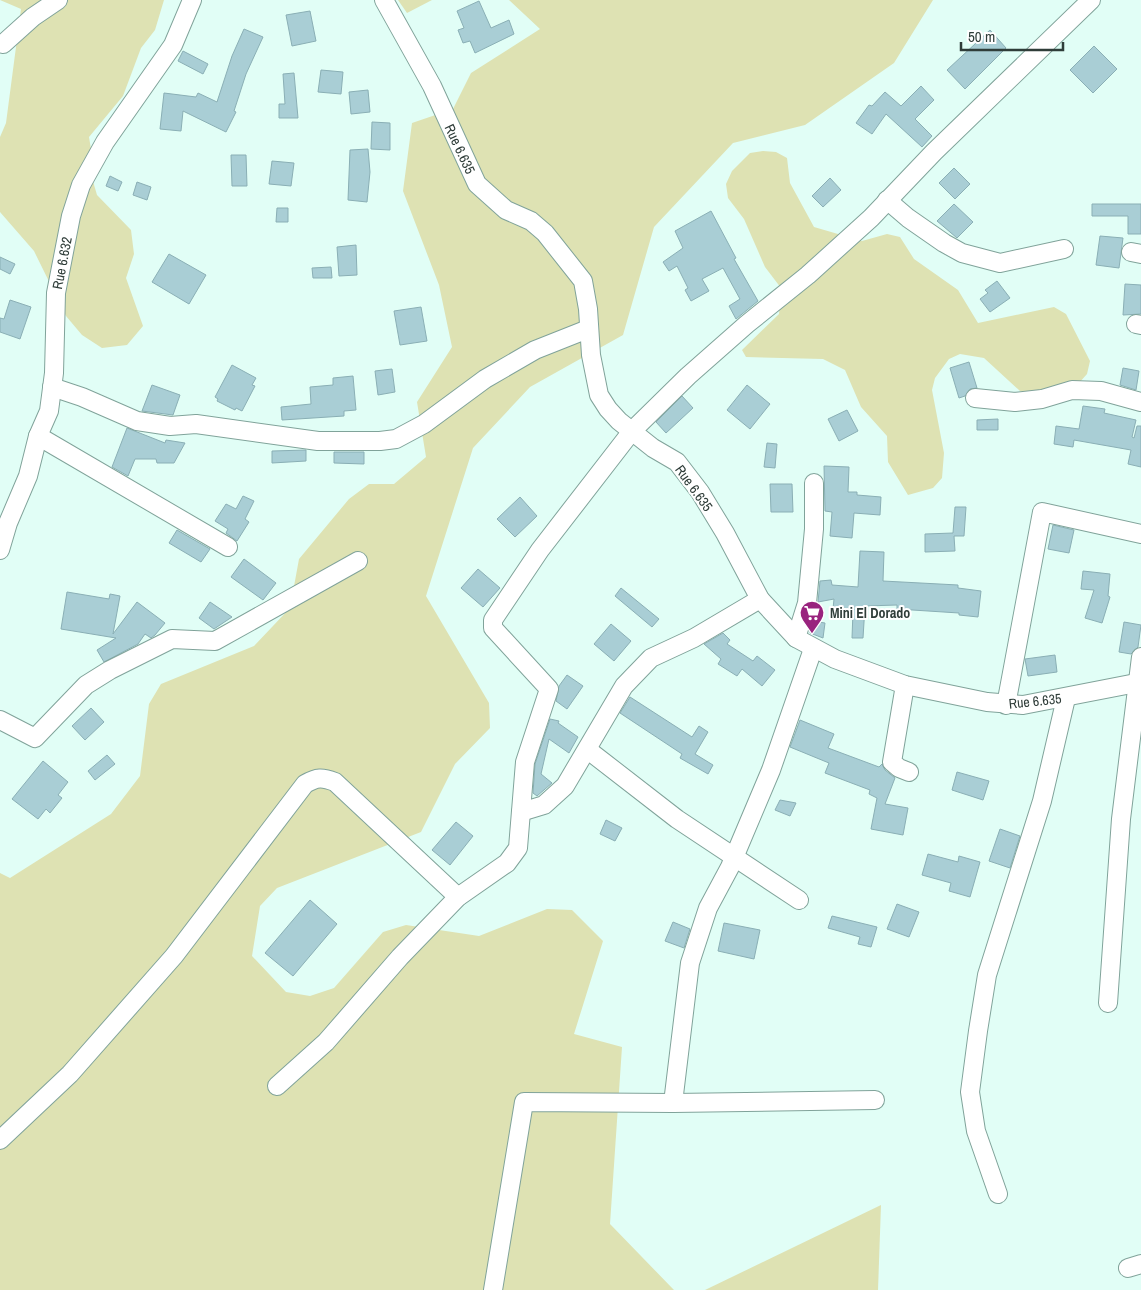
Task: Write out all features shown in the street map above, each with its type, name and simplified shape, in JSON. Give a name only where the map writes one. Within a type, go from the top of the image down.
[{"type":"street","points":[[3,44],[33,17],[58,0]]},
{"type":"street","name":"Rue 6.632","points":[[0,550],[8,523],[28,476],[38,436],[49,411],[52,387],[56,293],[67,233],[81,185],[105,142],[173,45],[192,0]]},
{"type":"street","name":"Rue 6.635","points":[[384,0],[432,86],[477,184],[506,210],[530,221],[546,232],[577,272],[585,288],[590,355],[599,395],[613,415],[653,448],[677,462],[688,475],[725,533],[760,599],[796,638],[813,649],[835,659],[905,685],[1006,705],[1023,705],[1066,698],[1139,683]]},
{"type":"street","points":[[277,1086],[326,1042],[400,957],[458,897],[507,863],[518,848],[525,762],[549,689],[493,628],[493,620],[540,550],[632,431],[696,370],[857,230],[1090,0]]},
{"type":"street","points":[[887,200],[916,223],[962,253],[1000,263],[1064,249]]},
{"type":"street","points":[[52,387],[82,397],[137,421],[170,426],[196,424],[318,441],[380,442],[396,439],[424,424],[485,379],[535,350],[588,329]]},
{"type":"street","points":[[975,398],[1015,402],[1042,399],[1072,390],[1101,391],[1141,402]]},
{"type":"street","points":[[38,436],[228,547]]},
{"type":"street","points":[[796,638],[807,603],[814,529],[814,483]]},
{"type":"street","points":[[1006,705],[1042,512],[1141,534]]},
{"type":"street","points":[[0,720],[35,738],[86,685],[110,670],[172,638],[215,641],[358,561]]},
{"type":"street","points":[[521,812],[544,806],[565,786],[588,750],[624,686],[650,658],[694,638],[760,599]]},
{"type":"street","points":[[673,1103],[690,963],[708,908],[734,856],[771,770],[813,649]]},
{"type":"street","points":[[1108,1004],[1121,819],[1141,657]]},
{"type":"street","points":[[905,685],[892,762],[899,768],[909,772]]},
{"type":"street","points":[[998,1194],[976,1131],[970,1092],[978,1031],[987,975],[1042,802],[1066,698]]},
{"type":"street","points":[[588,750],[677,819],[799,900]]},
{"type":"street","points":[[0,1140],[70,1074],[174,956],[305,784],[314,778],[322,777],[335,782],[458,897]]},
{"type":"street","points":[[493,1290],[524,1102],[673,1103],[875,1100]]},
{"type":"green space","points":[[0,0],[164,0],[155,30],[141,48],[123,96],[89,137],[93,161],[90,171],[97,195],[131,230],[134,254],[126,278],[143,326],[127,345],[102,348],[82,335],[66,316],[34,251],[0,212],[0,137],[6,123],[21,9]]},
{"type":"green space","points":[[398,0],[432,0],[407,13]]},
{"type":"green space","points":[[509,0],[933,0],[894,63],[805,125],[733,143],[654,227],[623,335],[530,387],[473,448],[426,596],[489,703],[490,728],[455,764],[421,832],[277,888],[260,906],[252,956],[286,992],[310,996],[334,988],[383,932],[406,925],[479,936],[547,909],[572,910],[603,941],[574,1034],[622,1047],[610,1224],[674,1290],[0,1290],[0,873],[10,878],[111,814],[140,776],[149,704],[161,684],[254,646],[290,608],[299,559],[349,499],[369,484],[394,484],[426,457],[417,402],[452,347],[439,285],[403,191],[412,123],[453,109],[471,73],[540,29]]},
{"type":"green space","points":[[776,152],[787,158],[790,183],[814,227],[862,241],[887,234],[900,237],[914,259],[958,290],[978,323],[1054,307],[1066,314],[1090,361],[1087,374],[1079,383],[1033,396],[1020,391],[984,358],[960,354],[949,359],[935,378],[932,390],[944,453],[942,478],[933,488],[908,495],[888,462],[887,436],[861,407],[845,370],[823,359],[746,357],[742,350],[779,314],[781,288],[765,267],[744,219],[728,198],[726,184],[732,171],[750,153]]},
{"type":"green space","points":[[881,1205],[878,1290],[705,1290]]},
{"type":"building","points":[[479,1],[491,28],[509,20],[514,34],[475,53],[470,41],[463,43],[458,30],[464,28],[457,11]]},
{"type":"building","points":[[310,11],[316,41],[292,46],[286,15]]},
{"type":"building","points":[[244,29],[263,37],[246,74],[234,111],[236,112],[226,132],[183,111],[181,131],[160,129],[164,93],[196,97],[198,93],[217,102],[232,56]]},
{"type":"building","points":[[990,30],[1006,48],[965,89],[947,70]]},
{"type":"building","points":[[1094,46],[1117,69],[1093,93],[1070,70]]},
{"type":"building","points":[[183,51],[208,64],[203,74],[178,61]]},
{"type":"building","points":[[321,70],[343,72],[341,94],[318,92]]},
{"type":"building","points":[[294,73],[298,118],[279,118],[279,104],[285,104],[283,74]]},
{"type":"building","points":[[921,86],[934,100],[915,119],[932,136],[922,147],[886,114],[872,134],[856,123],[869,105],[872,106],[885,92],[901,106]]},
{"type":"building","points":[[368,90],[370,112],[351,114],[349,92]]},
{"type":"building","points":[[372,122],[390,123],[390,150],[371,149]]},
{"type":"building","points":[[368,149],[370,172],[367,202],[348,200],[350,150]]},
{"type":"building","points":[[231,155],[246,155],[247,186],[232,186]]},
{"type":"building","points":[[272,161],[294,163],[291,186],[269,184]]},
{"type":"building","points":[[954,168],[970,184],[955,199],[939,183]]},
{"type":"building","points":[[110,176],[122,182],[118,191],[106,186]]},
{"type":"building","points":[[830,178],[841,190],[823,207],[812,196]]},
{"type":"building","points":[[137,182],[151,187],[147,200],[133,195]]},
{"type":"building","points":[[954,204],[973,222],[957,238],[937,221]]},
{"type":"building","points":[[1092,204],[1141,204],[1141,234],[1128,234],[1128,216],[1092,216]]},
{"type":"building","points":[[277,208],[288,208],[288,222],[276,222]]},
{"type":"building","points":[[711,211],[736,258],[734,259],[758,301],[736,319],[729,306],[740,299],[723,268],[702,279],[709,291],[691,301],[685,290],[688,288],[677,266],[669,271],[663,262],[683,248],[675,231]]},
{"type":"building","points":[[1100,236],[1123,238],[1119,268],[1096,265]]},
{"type":"building","points":[[356,245],[357,275],[339,276],[337,247]]},
{"type":"building","points":[[169,254],[206,275],[189,304],[152,282]]},
{"type":"building","points":[[0,257],[15,264],[10,274],[0,269]]},
{"type":"building","points":[[331,267],[332,278],[313,278],[312,268]]},
{"type":"building","points":[[997,281],[1010,298],[990,312],[980,299],[988,293],[985,290]]},
{"type":"building","points":[[1125,284],[1141,285],[1141,314],[1123,315]]},
{"type":"building","points":[[10,300],[31,307],[20,339],[0,332],[0,318],[4,319]]},
{"type":"building","points":[[421,307],[427,341],[400,345],[394,311]]},
{"type":"building","points":[[969,362],[977,388],[970,389],[965,396],[959,398],[950,368]]},
{"type":"building","points":[[232,365],[256,378],[252,385],[255,386],[242,411],[236,408],[235,410],[217,401],[218,399],[215,397]]},
{"type":"building","points":[[1123,368],[1139,371],[1136,390],[1120,385]]},
{"type":"building","points":[[392,369],[395,392],[378,395],[375,371]]},
{"type":"building","points":[[353,376],[356,410],[344,411],[344,416],[282,420],[281,407],[311,404],[310,387],[333,385],[333,378]]},
{"type":"building","points":[[152,385],[180,395],[173,415],[142,411]]},
{"type":"building","points":[[747,385],[770,404],[750,429],[727,410]]},
{"type":"building","points":[[682,396],[693,408],[666,433],[656,422]]},
{"type":"building","points":[[1083,406],[1105,409],[1104,413],[1136,420],[1132,437],[1134,438],[1137,426],[1141,426],[1141,467],[1128,464],[1131,450],[1074,440],[1073,447],[1054,444],[1056,426],[1079,429]]},
{"type":"building","points":[[847,410],[858,431],[839,441],[828,419]]},
{"type":"building","points":[[998,419],[998,430],[977,430],[977,420]]},
{"type":"building","points":[[127,428],[165,443],[166,440],[185,443],[174,463],[157,463],[156,459],[135,459],[128,476],[112,467]]},
{"type":"building","points":[[767,443],[777,444],[775,468],[764,467]]},
{"type":"building","points":[[306,450],[306,461],[272,463],[272,451]]},
{"type":"building","points":[[334,452],[364,452],[364,464],[334,463]]},
{"type":"building","points":[[824,466],[849,467],[848,492],[857,492],[857,495],[881,497],[880,515],[854,513],[852,538],[830,536],[832,512],[825,511]]},
{"type":"building","points":[[770,484],[792,484],[793,512],[771,512]]},
{"type":"building","points":[[243,496],[254,501],[245,519],[249,522],[237,541],[226,533],[228,529],[215,521],[226,504],[236,509]]},
{"type":"building","points":[[520,497],[537,516],[515,537],[497,519]]},
{"type":"building","points":[[955,507],[966,507],[964,536],[954,536],[955,551],[925,552],[925,534],[953,533]]},
{"type":"building","points":[[1053,525],[1074,530],[1069,553],[1048,549]]},
{"type":"building","points":[[177,530],[210,549],[201,562],[169,543]]},
{"type":"building","points":[[860,551],[884,552],[883,581],[958,585],[958,588],[981,591],[978,617],[959,615],[959,613],[897,609],[897,605],[865,606],[863,638],[852,638],[853,611],[833,609],[834,599],[818,602],[820,581],[831,580],[832,585],[858,587]]},
{"type":"building","points":[[244,559],[276,583],[263,600],[231,577]]},
{"type":"building","points":[[478,569],[500,588],[483,607],[461,588]]},
{"type":"building","points":[[1083,571],[1110,574],[1108,596],[1110,597],[1102,623],[1085,618],[1094,590],[1081,589]]},
{"type":"building","points":[[621,588],[659,619],[652,627],[615,596]]},
{"type":"building","points":[[67,592],[109,599],[110,594],[120,596],[113,634],[137,602],[165,623],[151,638],[145,634],[138,644],[104,662],[97,650],[116,638],[61,629]]},
{"type":"building","points":[[210,602],[232,617],[214,629],[199,618]]},
{"type":"building","points":[[812,621],[825,623],[823,638],[810,633]]},
{"type":"building","points":[[1124,622],[1141,625],[1138,647],[1131,654],[1119,652]]},
{"type":"building","points":[[611,624],[631,641],[614,661],[594,644]]},
{"type":"building","points":[[723,633],[730,640],[727,644],[753,661],[757,656],[775,670],[762,686],[742,669],[737,676],[718,664],[721,659],[704,644]]},
{"type":"building","points":[[1055,655],[1057,672],[1028,676],[1025,659]]},
{"type":"building","points":[[567,675],[583,686],[567,709],[556,701],[559,686]]},
{"type":"building","points":[[630,697],[692,737],[699,726],[708,732],[695,754],[713,765],[708,774],[680,758],[682,754],[620,713]]},
{"type":"building","points":[[91,708],[104,722],[85,740],[72,726]]},
{"type":"building","points":[[550,719],[559,721],[558,723],[578,737],[569,753],[549,739],[541,774],[552,783],[537,796],[533,793],[535,764]]},
{"type":"building","points":[[800,720],[834,734],[828,748],[879,767],[882,764],[885,770],[895,778],[885,804],[908,808],[903,835],[871,829],[877,798],[869,794],[870,790],[825,773],[829,763],[790,747]]},
{"type":"building","points":[[107,755],[115,764],[95,780],[88,771]]},
{"type":"building","points":[[43,761],[68,782],[58,795],[62,798],[50,813],[46,809],[38,819],[12,799]]},
{"type":"building","points":[[957,772],[989,781],[983,800],[952,790]]},
{"type":"building","points":[[780,800],[796,803],[790,816],[775,810]]},
{"type":"building","points":[[606,820],[622,828],[615,841],[600,834]]},
{"type":"building","points":[[456,822],[473,836],[450,865],[432,850]]},
{"type":"building","points":[[1000,829],[1020,836],[1010,868],[989,861]]},
{"type":"building","points":[[928,854],[958,862],[959,856],[980,862],[970,897],[949,891],[951,883],[922,875]]},
{"type":"building","points":[[310,900],[337,924],[293,976],[265,953]]},
{"type":"building","points":[[897,904],[919,912],[909,937],[887,929]]},
{"type":"building","points":[[832,916],[877,927],[871,947],[858,944],[860,937],[828,928]]},
{"type":"building","points":[[673,922],[690,929],[684,948],[665,941]]},
{"type":"building","points":[[724,923],[760,930],[754,959],[718,951]]},
{"type":"place","name":"Mini El Dorado","points":[[812,634]]}]
